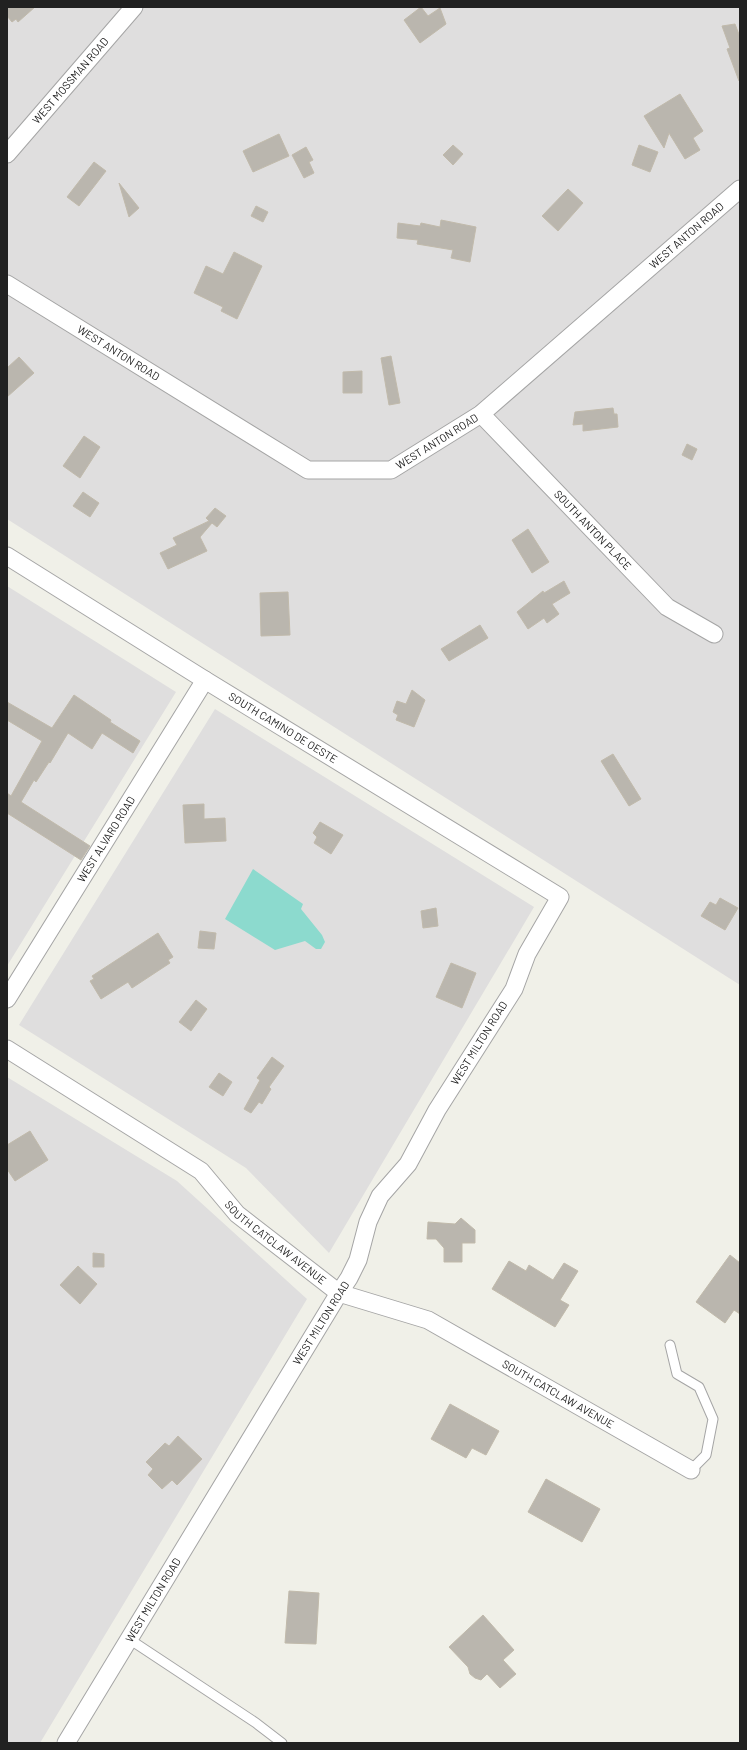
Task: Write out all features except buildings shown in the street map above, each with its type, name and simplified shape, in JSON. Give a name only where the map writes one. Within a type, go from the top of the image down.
[{"type":"street","name":"WEST MOSSMAN ROAD","points":[[7,154],[134,7]]},
{"type":"street","name":"WEST ANTON ROAD","points":[[7,284],[308,470],[391,470],[481,414],[740,189]]},
{"type":"street","name":"SOUTH ANTON PLACE","points":[[481,414],[667,607],[714,634]]},
{"type":"street","name":"SOUTH CAMINO DE OESTE","points":[[7,556],[205,680],[560,897]]},
{"type":"street","name":"WEST ALVARO ROAD","points":[[7,999],[205,680]]},
{"type":"street","name":"WEST MILTON ROAD","points":[[66,1743],[349,1278],[358,1260],[368,1222],[380,1196],[408,1164],[437,1110],[514,989],[527,954],[560,897]]},
{"type":"street","name":"SOUTH CATCLAW AVENUE","points":[[7,1049],[201,1171],[236,1214],[339,1293],[428,1320],[691,1470]]},
{"type":"lane","points":[[670,1345],[677,1374],[699,1387],[713,1419],[706,1455],[691,1470]]},
{"type":"lane","points":[[129,1639],[282,1743]]},
{"type":"shaded area","points":[[7,7],[740,7],[740,985],[7,519]]},
{"type":"shaded area","points":[[7,586],[176,692],[7,966]]},
{"type":"shaded area","points":[[215,709],[534,907],[329,1253],[246,1168],[19,1025]]},
{"type":"shaded area","points":[[253,869],[303,904],[301,909],[322,935],[325,942],[321,949],[316,949],[305,941],[275,950],[225,919]]},
{"type":"shaded area","points":[[7,1077],[177,1181],[307,1299],[40,1743],[7,1743]]}]
